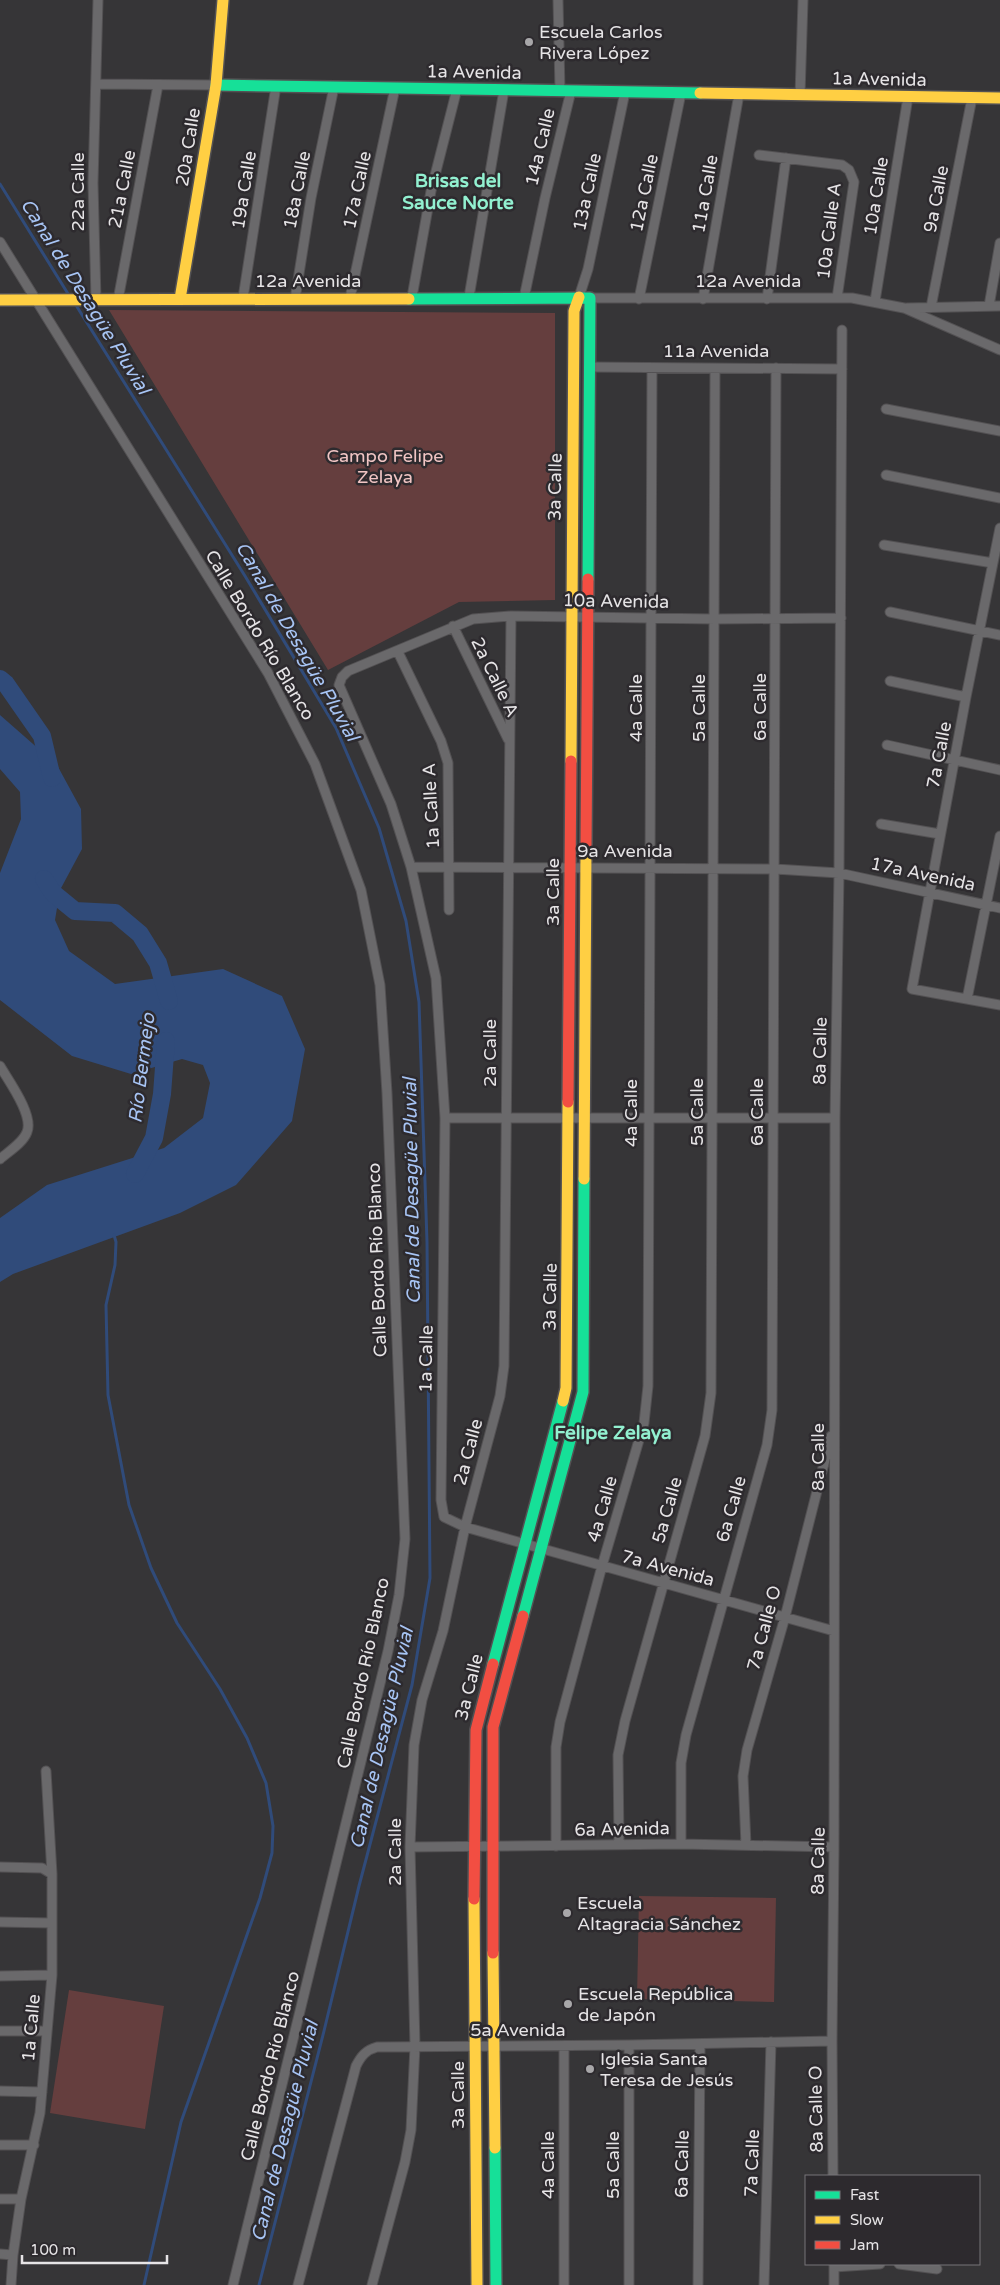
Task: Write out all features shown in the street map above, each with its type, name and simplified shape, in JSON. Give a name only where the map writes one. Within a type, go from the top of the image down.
[{"type":"street","name":"22a Calle","points":[[96,300],[93,183],[98,0]]},
{"type":"street","name":"20a Calle","points":[[180,299],[216,86],[223,0]]},
{"type":"street","name":"14a Calle","points":[[524,298],[565,91],[558,0]]},
{"type":"street","points":[[800,95],[803,0]]},
{"type":"street","name":"1a Avenida","points":[[97,84],[1000,98]]},
{"type":"street","name":"21a Calle","points":[[118,300],[158,84]]},
{"type":"street","name":"19a Calle","points":[[243,298],[276,86]]},
{"type":"street","name":"18a Calle","points":[[295,299],[311,198],[334,87]]},
{"type":"street","name":"17a Calle","points":[[350,298],[395,88]]},
{"type":"street","points":[[412,297],[431,191],[457,89]]},
{"type":"street","points":[[469,297],[504,90]]},
{"type":"street","name":"13a Calle","points":[[584,298],[588,269],[625,92]]},
{"type":"street","name":"12a Calle","points":[[639,299],[681,93]]},
{"type":"street","name":"11a Calle","points":[[703,299],[739,94]]},
{"type":"street","name":"10a Calle","points":[[875,301],[908,97]]},
{"type":"street","name":"9a Calle","points":[[931,307],[972,98]]},
{"type":"street","name":"10a Calle A","points":[[759,155],[842,165],[852,175],[854,182],[837,298]]},
{"type":"street","points":[[767,299],[786,158]]},
{"type":"street","name":"Calle Bordo Río Blanco","points":[[0,242],[268,673],[315,764],[361,890],[380,985],[387,1093],[405,1539],[401,1576],[384,1669],[233,2285]]},
{"type":"street","points":[[989,306],[1000,243]]},
{"type":"street","name":"12a Avenida","points":[[0,300],[412,297],[837,298],[875,301],[904,308]]},
{"type":"street","name":"3a Calle","points":[[496,2285],[492,1846],[493,1727],[583,1392],[588,867],[589,367],[584,298]]},
{"type":"street","name":"3a Calle","points":[[477,2285],[474,1847],[476,1730],[566,1388],[569,1119],[570,617],[574,311],[584,298]]},
{"type":"street","points":[[904,308],[1000,306]]},
{"type":"street","points":[[904,308],[1000,350]]},
{"type":"street","name":"8a Calle","points":[[832,2041],[835,1118],[839,872],[842,330]]},
{"type":"street","name":"11a Avenida","points":[[589,367],[842,369]]},
{"type":"street","name":"4a Calle","points":[[556,1846],[556,1747],[560,1722],[602,1566],[644,1423],[648,1386],[647,1118],[653,618],[652,368]]},
{"type":"street","name":"6a Calle","points":[[681,1844],[681,1763],[686,1735],[766,1445],[772,1410],[776,368]]},
{"type":"street","name":"5a Calle","points":[[619,1844],[618,1755],[625,1721],[662,1584],[705,1436],[711,1393],[715,369]]},
{"type":"street","points":[[886,409],[1000,431]]},
{"type":"street","points":[[886,475],[1000,498]]},
{"type":"street","name":"7a Calle","points":[[967,999],[912,989],[966,697],[1000,528]]},
{"type":"street","points":[[884,545],[993,563]]},
{"type":"street","points":[[890,612],[1000,635]]},
{"type":"street","name":"10a Avenida","points":[[411,867],[391,804],[339,685],[342,677],[348,671],[398,652],[406,645],[473,620],[512,616],[715,619],[841,618]]},
{"type":"street","name":"2a Calle","points":[[372,2285],[409,2145],[413,2107],[415,2046],[410,1847],[414,1745],[422,1700],[443,1631],[465,1527],[500,1396],[504,1366],[509,742],[512,616]]},
{"type":"street","name":"2a Calle A","points":[[453,626],[509,742]]},
{"type":"street","name":"1a Calle A","points":[[398,652],[441,741],[448,763],[449,910]]},
{"type":"street","points":[[890,681],[966,697]]},
{"type":"street","points":[[887,746],[1000,770]]},
{"type":"street","points":[[881,824],[940,834]]},
{"type":"street","points":[[1000,836],[967,999],[1000,1005]]},
{"type":"street","points":[[411,867],[436,978],[445,1118],[835,1118]]},
{"type":"street","name":"9a Avenida","points":[[411,867],[650,867],[839,872]]},
{"type":"street","name":"17a Avenida","points":[[839,872],[1000,908]]},
{"type":"street","points":[[0,1066],[26,1111],[28,1123],[28,1132],[22,1140],[0,1160]]},
{"type":"street","name":"1a Calle","points":[[445,1118],[440,1500],[444,1517],[465,1527]]},
{"type":"street","name":"7a Calle O","points":[[746,1844],[743,1776],[747,1750],[785,1617],[835,1421]]},
{"type":"street","name":"7a Avenida","points":[[465,1527],[834,1631]]},
{"type":"street","name":"1a Calle","points":[[11,2285],[21,2198],[34,2145],[42,2092],[52,1976],[52,1874],[46,1771]]},
{"type":"street","name":"6a Avenida","points":[[410,1847],[619,1844],[746,1844],[834,1847]]},
{"type":"street","points":[[0,1866],[42,1868],[52,1874]]},
{"type":"street","points":[[0,1922],[52,1922]]},
{"type":"street","points":[[0,1976],[52,1976]]},
{"type":"street","points":[[0,2031],[46,2031]]},
{"type":"street","name":"5a Avenida","points":[[415,2046],[564,2046],[832,2041]]},
{"type":"street","name":"8a Calle O","points":[[832,2041],[833,2175]]},
{"type":"street","name":"7a Calle","points":[[764,2285],[771,2042]]},
{"type":"street","name":"6a Calle","points":[[698,2285],[700,2044]]},
{"type":"street","name":"5a Calle","points":[[629,2045],[629,2285]]},
{"type":"street","points":[[298,2285],[356,2066],[360,2058],[370,2049],[377,2047],[415,2046]]},
{"type":"street","name":"4a Calle","points":[[564,2046],[564,2285]]},
{"type":"street","points":[[0,2090],[42,2092]]},
{"type":"street","points":[[0,2145],[34,2145]]},
{"type":"street","points":[[0,2198],[21,2198]]},
{"type":"street","points":[[0,2254],[13,2255]]},
{"type":"street","points":[[834,2265],[834,2285]]},
{"type":"street","points":[[905,2265],[937,2270]]},
{"type":"green space","name":"Campo Felipe Zelaya","points":[[109,310],[555,313],[555,600],[459,602],[328,670]]},
{"type":"green space","points":[[639,1896],[776,1898],[774,2002],[637,1999]]},
{"type":"green space","points":[[69,1990],[164,2006],[145,2129],[50,2113]]},
{"type":"water","points":[[0,715],[57,765],[81,809],[82,849],[60,890],[55,920],[69,951],[115,984],[223,969],[282,996],[305,1049],[292,1121],[236,1185],[180,1213],[13,1274],[0,1282],[0,1218],[47,1185],[164,1148],[203,1118],[210,1083],[203,1065],[182,1059],[131,1074],[72,1056],[0,1000],[0,873],[21,819],[20,792],[0,769]]},
{"type":"waterway","name":"Canal de Desagüe Pluvial","points":[[0,184],[70,297]]},
{"type":"waterway","name":"Canal de Desagüe Pluvial","points":[[74,302],[245,576],[336,728],[379,828],[406,921],[419,1002],[427,1242],[430,1578],[412,1685],[359,1886],[259,2285]]},
{"type":"waterway","name":"Río Bermejo","points":[[0,679],[6,684],[42,736],[52,778]]},
{"type":"waterway","name":"Río Bermejo","points":[[44,879],[53,893],[75,911],[115,913],[140,934],[158,963],[169,1001]]},
{"type":"waterway","name":"Río Bermejo","points":[[135,1174],[154,1138],[162,1094],[166,1041]]},
{"type":"waterway","points":[[114,1235],[116,1242],[115,1265],[106,1305],[108,1395],[129,1505],[151,1568],[177,1623],[220,1689],[247,1738],[266,1783],[273,1826],[272,1853],[260,1898],[181,2122],[144,2285]]},
{"type":"traffic: fast","points":[[216,85],[700,93]]},
{"type":"traffic: fast","points":[[409,299],[590,298],[588,579]]},
{"type":"traffic: fast","points":[[523,1616],[583,1392],[584,1179]]},
{"type":"traffic: fast","points":[[493,1664],[563,1401]]},
{"type":"traffic: fast","points":[[495,2148],[496,2285]]},
{"type":"traffic: slow","points":[[180,299],[216,85],[223,0]]},
{"type":"traffic: slow","points":[[700,93],[1000,98]]},
{"type":"traffic: slow","points":[[571,761],[574,311],[579,297]]},
{"type":"traffic: slow","points":[[0,300],[409,299]]},
{"type":"traffic: slow","points":[[584,1179],[586,849]]},
{"type":"traffic: slow","points":[[563,1401],[566,1388],[568,1102]]},
{"type":"traffic: slow","points":[[474,1899],[477,2285]]},
{"type":"traffic: slow","points":[[493,1953],[495,2148]]},
{"type":"traffic: jam","points":[[586,849],[588,579]]},
{"type":"traffic: jam","points":[[568,1102],[571,761]]},
{"type":"traffic: jam","points":[[493,1953],[493,1727],[523,1616]]},
{"type":"traffic: jam","points":[[474,1899],[476,1730],[493,1664]]},
{"type":"place","name":"Escuela Carlos Rivera López","points":[[529,42]]},
{"type":"place","name":"Escuela Altagracia Sánchez","points":[[567,1913]]},
{"type":"place","name":"Escuela República de Japón","points":[[568,2004]]},
{"type":"place","name":"Iglesia Santa Teresa de Jesús","points":[[590,2069]]},
{"type":"district","name":"Brisas del Sauce Norte","points":[[458,191]]},
{"type":"district","name":"Felipe Zelaya","points":[[613,1432]]}]
